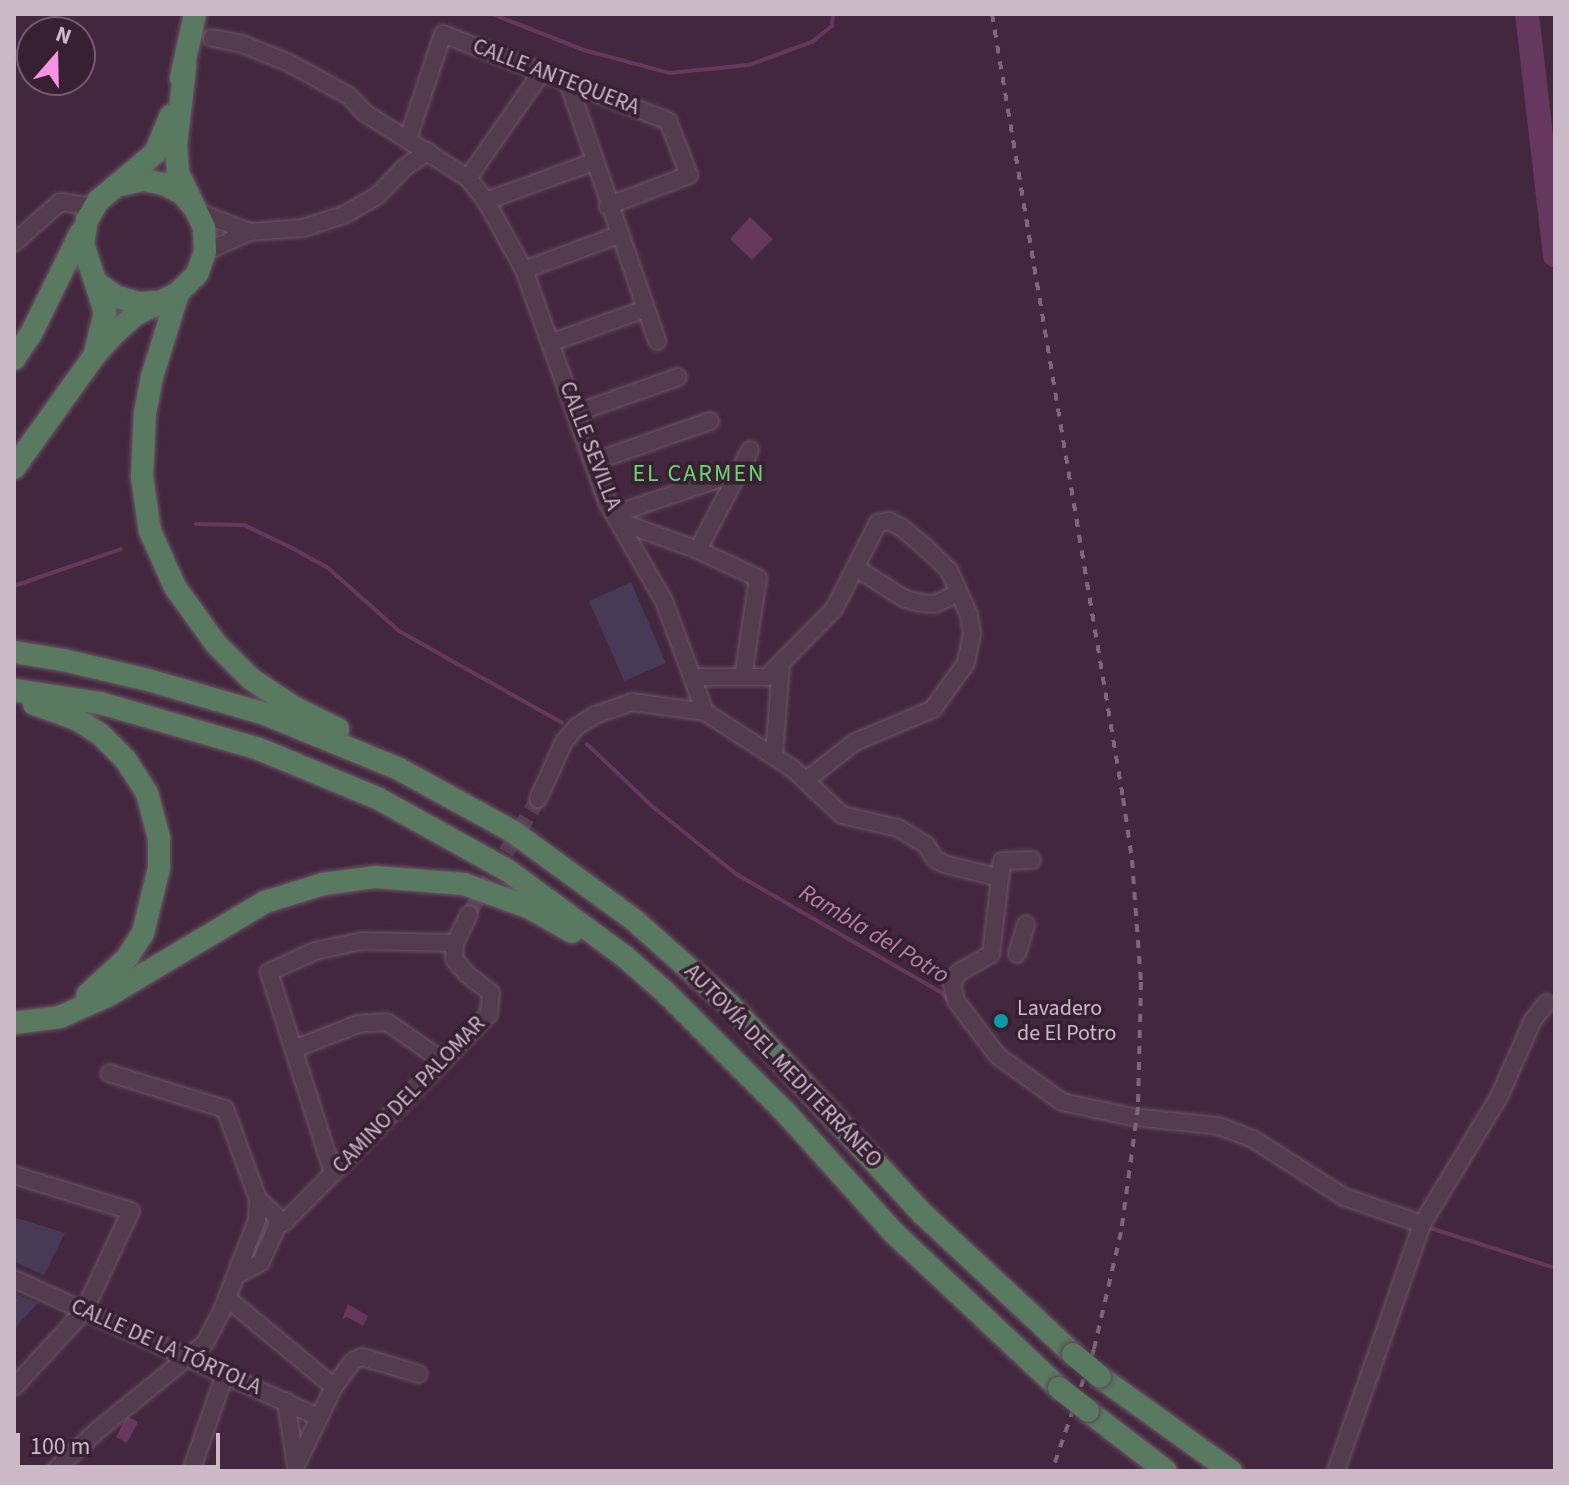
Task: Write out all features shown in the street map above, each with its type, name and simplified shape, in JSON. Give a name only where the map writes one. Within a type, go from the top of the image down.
[{"type":"highway","points":[[14,468],[95,355],[135,315],[178,293],[197,274],[205,252],[204,227],[178,173],[176,145],[195,14]]},
{"type":"highway","points":[[14,359],[32,332],[91,213],[155,153],[165,135],[185,67]]},
{"type":"highway","points":[[121,185],[143,180],[164,184],[182,193],[197,211]]},
{"type":"highway","points":[[91,213],[83,244],[105,312],[95,355]]},
{"type":"highway","points":[[97,283],[115,296],[138,303],[156,302]]},
{"type":"highway","points":[[178,293],[152,377],[142,447],[142,477],[150,531],[160,557],[194,615],[251,679],[295,708],[366,743],[399,769]]},
{"type":"highway","name":"AUTOVÍA DEL MEDITERRÁNEO","points":[[14,652],[63,660],[217,698],[399,769],[512,831],[624,912],[675,954],[766,1042],[924,1215],[1073,1354],[1100,1377],[1231,1471]]},
{"type":"highway","name":"AUTOVÍA DEL MEDITERRÁNEO","points":[[14,690],[100,703],[186,726],[320,773],[434,828],[510,872],[624,956],[714,1038],[906,1244],[1059,1388],[1166,1471]]},
{"type":"highway","points":[[14,700],[48,707],[100,734],[125,759],[147,793],[159,838],[159,868],[153,904],[143,933],[127,958],[103,983],[75,1003],[23,1022]]},
{"type":"highway","points":[[23,1022],[60,1017],[109,995],[265,902],[323,884],[375,877],[464,884],[530,908],[591,944],[624,956]]},
{"type":"street","name":"CALLE ANTEQUERA","points":[[408,139],[443,34],[668,121],[689,175],[608,206]]},
{"type":"street","name":"CALLE SEVILLA","points":[[212,38],[242,44],[314,76],[468,178],[486,201],[524,270],[593,462],[618,518],[664,601],[705,712]]},
{"type":"street","points":[[468,178],[542,72]]},
{"type":"street","points":[[568,82],[608,206],[657,341]]},
{"type":"street","points":[[205,252],[249,232],[303,228],[344,215],[368,202],[404,168],[428,151]]},
{"type":"street","points":[[486,201],[593,162]]},
{"type":"street","points":[[14,243],[60,202],[91,213]]},
{"type":"street","points":[[197,211],[249,232]]},
{"type":"street","points":[[524,270],[618,235]]},
{"type":"street","points":[[550,343],[645,309]]},
{"type":"street","points":[[576,413],[678,377]]},
{"type":"street","points":[[593,462],[710,421]]},
{"type":"street","points":[[698,550],[750,450]]},
{"type":"street","points":[[618,518],[739,472]]},
{"type":"street","points":[[618,518],[758,578],[743,677]]},
{"type":"street","points":[[693,677],[767,677],[823,624],[878,523],[889,521],[901,527],[949,570],[969,615],[971,648],[966,663],[933,709],[855,742],[805,781]]},
{"type":"street","points":[[856,568],[913,601],[935,604],[959,593]]},
{"type":"street","points":[[774,756],[781,664]]},
{"type":"street","points":[[538,799],[564,742],[576,727],[595,715],[632,702],[705,712],[774,756],[842,815],[898,828],[926,845],[944,864],[1000,878]]},
{"type":"street","points":[[1032,860],[1002,861],[991,954],[958,973],[952,984],[956,1001],[998,1056],[1062,1102],[1137,1117],[1219,1126],[1253,1139],[1344,1197],[1422,1224]]},
{"type":"street","points":[[333,1173],[269,972],[315,951],[362,941],[455,943],[469,914]]},
{"type":"street","points":[[993,937],[1020,949],[1026,924]]},
{"type":"street","name":"CAMINO DEL PALOMAR","points":[[237,1275],[261,1262],[277,1226],[286,1221],[489,1014],[491,993],[454,959],[455,943]]},
{"type":"street","points":[[1336,1471],[1422,1224],[1499,1097],[1533,1020],[1547,1003]]},
{"type":"street","points":[[294,1049],[358,1024],[387,1022],[443,1061]]},
{"type":"street","points":[[54,1471],[98,1430],[189,1359],[215,1329],[257,1220],[258,1199],[225,1109],[109,1073]]},
{"type":"street","points":[[14,1175],[131,1211],[84,1311],[14,1387]]},
{"type":"street","points":[[258,1199],[276,1216],[277,1226]]},
{"type":"street","name":"CALLE DE LA TÓRTOLA","points":[[14,1279],[318,1417]]},
{"type":"street","points":[[227,1298],[334,1387]]},
{"type":"street","points":[[296,1468],[318,1417],[353,1361],[362,1357],[419,1374]]},
{"type":"street","points":[[191,1471],[225,1374]]},
{"type":"street","points":[[286,1401],[296,1468]]},
{"type":"shaded area","points":[[750,217],[773,239],[752,260],[730,239]]},
{"type":"shaded area","points":[[631,582],[666,663],[624,681],[589,601]]},
{"type":"shaded area","points":[[14,1217],[65,1233],[44,1275],[14,1262]]},
{"type":"shaded area","points":[[14,1293],[38,1303],[14,1329]]},
{"type":"shaded area","points":[[348,1304],[368,1316],[363,1326],[347,1317],[342,1320]]},
{"type":"shaded area","points":[[127,1416],[138,1422],[127,1443],[116,1437]]},
{"type":"waterway","points":[[492,14],[584,50],[669,73],[749,65],[812,42],[832,26],[833,14]]},
{"type":"waterway","points":[[1527,14],[1555,255]]},
{"type":"waterway","name":"Rambla del Potro","points":[[196,524],[244,525],[294,549],[327,567],[399,631],[562,723]]},
{"type":"waterway","name":"Rambla del Potro","points":[[14,586],[121,549]]},
{"type":"waterway","name":"Rambla del Potro","points":[[587,744],[653,807],[736,874],[942,993],[950,1003]]},
{"type":"waterway","name":"Rambla del Potro","points":[[1424,1226],[1555,1268]]},
{"type":"tunnel","points":[[469,914],[538,799]]},
{"type":"railway","points":[[992,14],[1123,798],[1132,860],[1141,982],[1138,1107],[1121,1232],[1094,1349],[1052,1471]]},
{"type":"place","name":"Lavadero de El Potro","points":[[1001,1021]]},
{"type":"district","name":"EL CARMEN","points":[[699,474]]}]
